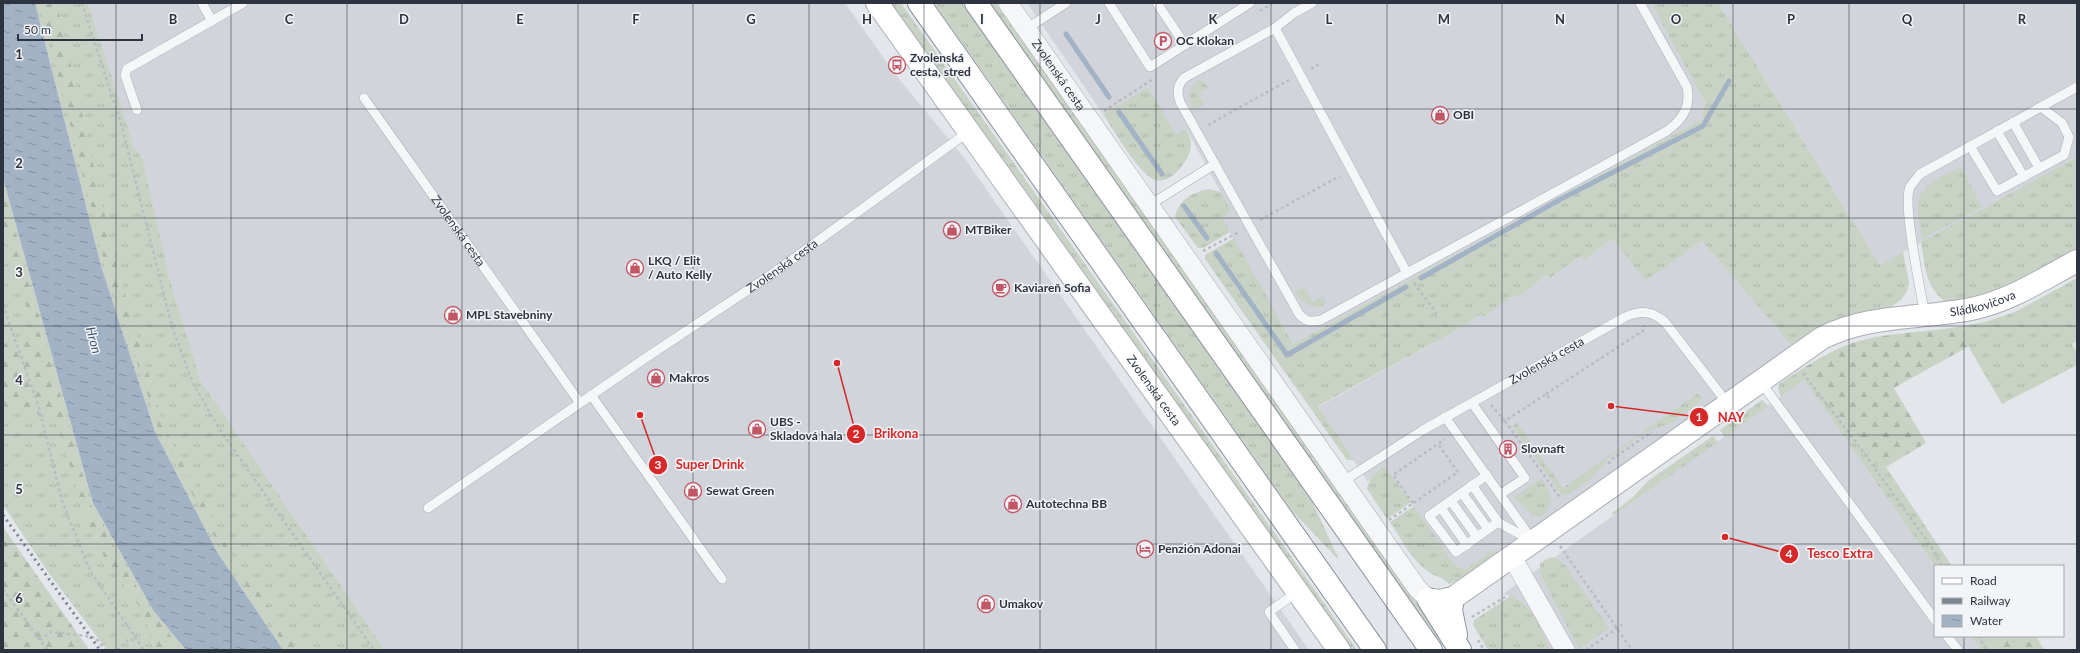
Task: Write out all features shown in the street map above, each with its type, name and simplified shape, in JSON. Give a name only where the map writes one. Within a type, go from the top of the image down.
[{"type":"main road","name":"Zvolenská cesta","points":[[877,3],[970,131],[1339,650]]},
{"type":"main road","points":[[919,3],[1375,650]]},
{"type":"main road","points":[[976,3],[1431,650]]},
{"type":"main road","name":"Sládkovičova","points":[[1760,381],[1822,338],[1835,332],[1880,320],[1925,315],[1988,305],[2028,288],[2077,261]]},
{"type":"main road","points":[[1428,599],[1440,601],[1453,598],[1760,381]]},
{"type":"main road","points":[[1453,598],[1451,610],[1460,650]]},
{"type":"main road","points":[[1428,599],[1460,650]]},
{"type":"street","name":"Zvolenská cesta","points":[[1008,3],[1148,206],[1342,482],[1417,588],[1428,599]]},
{"type":"street","points":[[1512,557],[1565,650]]},
{"type":"lane","points":[[202,3],[212,21]]},
{"type":"lane","points":[[137,110],[125,75],[127,69],[243,3]]},
{"type":"lane","points":[[1026,29],[1066,3]]},
{"type":"lane","points":[[1109,3],[1150,67],[1250,3]]},
{"type":"lane","points":[[1157,3],[1185,45]]},
{"type":"lane","points":[[1312,3],[1294,13],[1275,28],[1184,78],[1179,84],[1178,94],[1180,102],[1299,314],[1304,320],[1312,322],[1322,320],[1650,140],[1677,123],[1685,112],[1689,98],[1687,87],[1640,3]]},
{"type":"lane","points":[[1275,28],[1407,273]]},
{"type":"lane","points":[[1925,315],[1913,248],[1908,202],[1910,187],[1920,174],[2077,87]]},
{"type":"lane","name":"Zvolenská cesta","points":[[364,98],[580,403]]},
{"type":"lane","points":[[1970,146],[1997,192],[2024,177],[2064,154],[2069,137],[2062,123],[2040,107]]},
{"type":"lane","points":[[2014,122],[2039,168]]},
{"type":"lane","name":"Zvolenská cesta","points":[[428,508],[591,395],[775,272],[970,131]]},
{"type":"lane","points":[[1997,131],[2024,177]]},
{"type":"lane","points":[[1148,206],[1215,164]]},
{"type":"lane","points":[[1645,311],[1656,315],[1664,322],[1728,404]]},
{"type":"lane","name":"Zvolenská cesta","points":[[1342,482],[1445,417],[1625,317],[1645,311]]},
{"type":"lane","points":[[1760,381],[1934,619]]},
{"type":"lane","points":[[591,395],[722,579]]},
{"type":"lane","points":[[1472,402],[1525,478],[1501,494]]},
{"type":"lane","points":[[1445,417],[1533,541]]},
{"type":"lane","points":[[1487,475],[1429,516],[1456,552],[1498,522]]},
{"type":"lane","points":[[1472,485],[1498,522],[1533,541]]},
{"type":"lane","points":[[1462,493],[1488,530]]},
{"type":"lane","points":[[1451,500],[1477,537]]},
{"type":"lane","points":[[1440,508],[1467,545]]},
{"type":"lane","points":[[1295,650],[1268,612],[1297,592]]},
{"type":"lane","points":[[1948,637],[1958,650]]},
{"type":"path","points":[[82,3],[122,127],[172,327],[193,383],[218,427],[374,650]]},
{"type":"path","points":[[1307,71],[1319,64]]},
{"type":"path","points":[[1197,131],[1295,77]]},
{"type":"path","points":[[1197,254],[1345,173]]},
{"type":"path","points":[[1407,273],[1437,314]]},
{"type":"path","points":[[3,305],[39,408],[62,501],[90,571],[144,650]]},
{"type":"path","points":[[1505,421],[1644,330],[1645,311]]},
{"type":"path","points":[[1799,368],[1859,446],[1932,548],[1941,565]]},
{"type":"path","points":[[1546,394],[1549,398]]},
{"type":"path","points":[[1484,396],[1505,421],[1563,503]]},
{"type":"path","points":[[1413,503],[1393,475],[1455,432]]},
{"type":"path","points":[[1386,522],[1445,479],[1458,472],[1438,444]]},
{"type":"path","points":[[1565,542],[1560,546],[1632,650]]},
{"type":"path","points":[[3,589],[47,650]]},
{"type":"path","points":[[1466,621],[1506,597]]},
{"type":"path","points":[[1586,650],[1622,625]]},
{"type":"path","points":[[40,640],[51,632],[80,637],[89,635],[96,638],[105,650]]},
{"type":"path","points":[[1979,637],[1988,650]]},
{"type":"path","points":[[118,650],[128,640],[137,640]]},
{"type":"shaded area","points":[[88,3],[845,3],[895,74],[965,159],[1309,650],[385,650],[201,381],[170,280],[143,160],[134,146]]},
{"type":"shaded area","points":[[1027,3],[1651,3],[1705,103],[1702,119],[1293,344],[1221,217],[1231,211],[1186,129],[1176,135],[1148,87],[1103,114]]},
{"type":"shaded area","points":[[1718,3],[2077,3],[2077,157],[1880,265]]},
{"type":"shaded area","points":[[1613,239],[1645,280],[1702,241],[1792,346],[1500,553],[1466,569],[1458,567],[1452,561],[1384,466],[1378,470],[1368,482],[1318,407],[1461,328],[1481,314],[1483,316],[1514,294],[1517,297],[1548,275],[1550,278],[1581,256],[1584,260]]},
{"type":"shaded area","points":[[1804,380],[1934,565],[1934,637],[1972,637],[1981,650],[1550,650],[1545,638],[1518,599],[1503,594]]},
{"type":"green space","points":[[35,3],[88,3],[134,146],[143,160],[170,280],[201,381],[385,650],[283,650],[217,552],[155,432],[101,266]]},
{"type":"green space","points":[[40,3],[57,3],[115,260],[164,427],[226,545],[299,650],[288,650],[221,549],[159,430],[105,264]]},
{"type":"green space","points":[[890,3],[901,3],[1357,650],[1350,650],[1032,199]]},
{"type":"green space","points":[[934,3],[962,3],[1311,499],[1339,560],[1292,511]]},
{"type":"green space","points":[[988,3],[996,3],[1401,579],[1447,650],[1397,582]]},
{"type":"green space","points":[[1651,3],[1718,3],[1880,265],[1903,252],[1909,283],[1907,291],[1901,300],[1891,307],[1853,315],[1808,335],[1792,346],[1702,241],[1645,281],[1613,239],[1584,260],[1581,256],[1550,278],[1547,275],[1517,298],[1514,295],[1483,317],[1481,314],[1461,328],[1318,406],[1354,460],[1347,460],[1205,259],[1205,255],[1234,238],[1293,344],[1702,119],[1705,103]]},
{"type":"green space","points":[[1201,80],[1209,88],[1198,93],[1204,104],[1193,110],[1190,97],[1191,88],[1196,81]]},
{"type":"green space","points":[[1148,87],[1176,134],[1186,129],[1191,141],[1190,152],[1187,159],[1177,172],[1164,180],[1151,178],[1138,166],[1103,114]]},
{"type":"green space","points":[[2077,157],[2077,253],[1985,296],[1946,303],[1934,289],[1927,276],[1921,242]]},
{"type":"green space","points":[[1961,167],[1982,207],[1922,239],[1918,210],[1920,195],[1935,180]]},
{"type":"green space","points":[[3,178],[93,503],[153,610],[186,650],[107,650],[48,572],[3,505]]},
{"type":"green space","points":[[3,188],[91,505],[151,612],[182,650],[156,650],[153,646],[145,615],[99,549],[82,508],[56,418],[3,406],[3,344],[36,337],[3,231]]},
{"type":"green space","points":[[1209,189],[1221,192],[1231,211],[1222,217],[1230,232],[1203,248],[1198,248],[1175,217],[1183,201],[1197,192]]},
{"type":"green space","points":[[2077,278],[2077,341],[2072,344],[2077,353],[2077,365],[2002,404],[1957,327],[1985,322],[2015,312]]},
{"type":"green space","points":[[1304,287],[1313,302],[1324,296],[1325,304],[1312,307],[1300,299],[1294,292]]},
{"type":"green space","points":[[1957,327],[1969,346],[1894,388],[1926,443],[1886,467],[1879,468],[1815,385],[1805,367],[1840,348],[1865,339]]},
{"type":"green space","points":[[1805,367],[1815,385],[1879,468],[1886,467],[1951,565],[1934,565],[1804,380],[1781,397],[1778,389],[1779,384]]},
{"type":"green space","points":[[1698,393],[1701,398],[1700,402],[1672,423],[1647,431],[1609,458],[1592,478],[1568,495],[1561,494],[1513,427],[1516,422],[1563,488]]},
{"type":"green space","points":[[1762,400],[1768,406],[1725,437],[1720,430]]},
{"type":"green space","points":[[1713,436],[1718,442],[1614,515],[1612,513],[1632,498],[1649,480]]},
{"type":"green space","points":[[1384,466],[1411,502],[1387,519],[1367,489],[1373,476]]},
{"type":"green space","points":[[1542,478],[1550,494],[1550,504],[1545,513],[1540,517],[1532,515],[1514,497]]},
{"type":"green space","points":[[1414,506],[1452,561],[1458,567],[1466,569],[1494,550],[1500,553],[1465,577],[1449,584],[1444,579],[1429,572],[1416,560],[1390,522]]},
{"type":"green space","points":[[3,527],[80,637],[90,650],[3,650]]},
{"type":"green space","points":[[1554,557],[1566,566],[1609,628],[1579,649],[1541,576],[1540,564],[1546,559]]},
{"type":"green space","points":[[1511,596],[1525,605],[1536,618],[1550,650],[1488,650],[1473,625],[1474,620]]},
{"type":"green space","points":[[1972,637],[1986,637],[1993,650],[1981,650]]},
{"type":"green space","points":[[1986,637],[2037,637],[2044,650],[1993,650]]},
{"type":"water","name":"Hron","points":[[3,3],[35,3],[101,266],[155,432],[217,552],[283,650],[186,650],[153,610],[93,503],[3,178]]},
{"type":"waterway","points":[[1066,34],[1109,97]]},
{"type":"waterway","points":[[1421,278],[1559,200],[1703,126],[1729,81]]},
{"type":"waterway","points":[[1119,112],[1162,174]]},
{"type":"waterway","points":[[1184,206],[1207,238]]},
{"type":"waterway","points":[[1216,253],[1287,355],[1406,287]]},
{"type":"railway","points":[[3,515],[100,650]]},
{"type":"place","name":"OC Klokan","points":[[1163,41]]},
{"type":"place","name":"Zvolenská cesta, stred","points":[[897,65]]},
{"type":"place","name":"OBI","points":[[1440,115]]},
{"type":"place","name":"MTBiker","points":[[952,230]]},
{"type":"place","name":"LKQ / Elit / Auto Kelly","points":[[635,268]]},
{"type":"place","name":"Kaviareň Sofia","points":[[1001,288]]},
{"type":"place","name":"MPL Stavebniny","points":[[453,315]]},
{"type":"place","name":"Brikona","points":[[837,363]]},
{"type":"place","name":"Makros","points":[[656,378]]},
{"type":"place","name":"NAY","points":[[1611,406]]},
{"type":"place","name":"Super Drink","points":[[640,415]]},
{"type":"place","name":"UBS - Skladová hala","points":[[757,429]]},
{"type":"place","name":"Slovnaft","points":[[1508,449]]},
{"type":"place","name":"Sewat Green","points":[[693,491]]},
{"type":"place","name":"Autotechna BB","points":[[1013,504]]},
{"type":"place","name":"Tesco Extra","points":[[1725,537]]},
{"type":"place","name":"Penzión Adonai","points":[[1145,549]]},
{"type":"place","name":"Umakov","points":[[986,604]]}]
